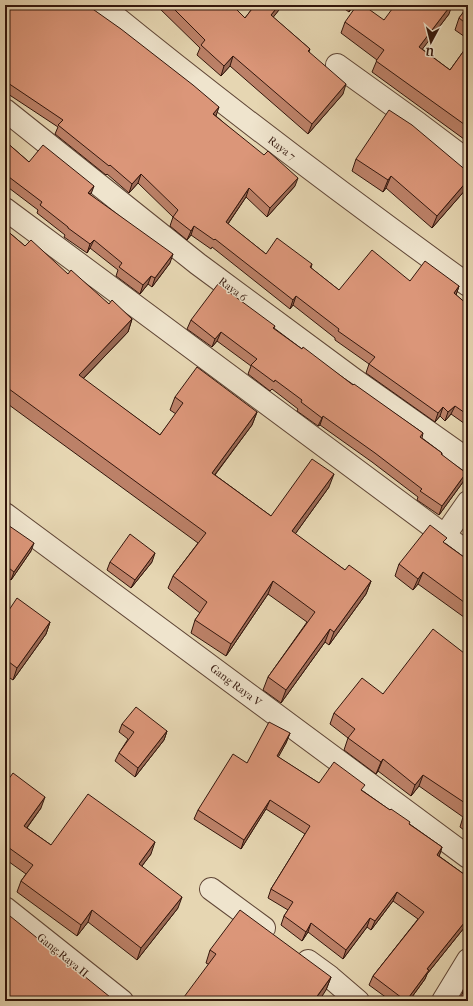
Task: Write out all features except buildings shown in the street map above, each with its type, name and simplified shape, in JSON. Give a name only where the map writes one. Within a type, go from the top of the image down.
[{"type":"street","name":"Raya 7","points":[[100,5],[295,158],[468,285]]},
{"type":"street","points":[[337,65],[468,161]]},
{"type":"street","name":"Raya 6","points":[[5,110],[198,264],[352,378],[468,460]]},
{"type":"street","points":[[5,209],[468,553]]},
{"type":"street","points":[[445,535],[468,502]]},
{"type":"street","name":"Gang Raya V","points":[[6,517],[468,857]]},
{"type":"street","points":[[211,889],[330,977],[358,1001]]},
{"type":"street","name":"Gang Raya II","points":[[5,908],[122,1001]]},
{"type":"street","points":[[450,998],[468,960]]}]
